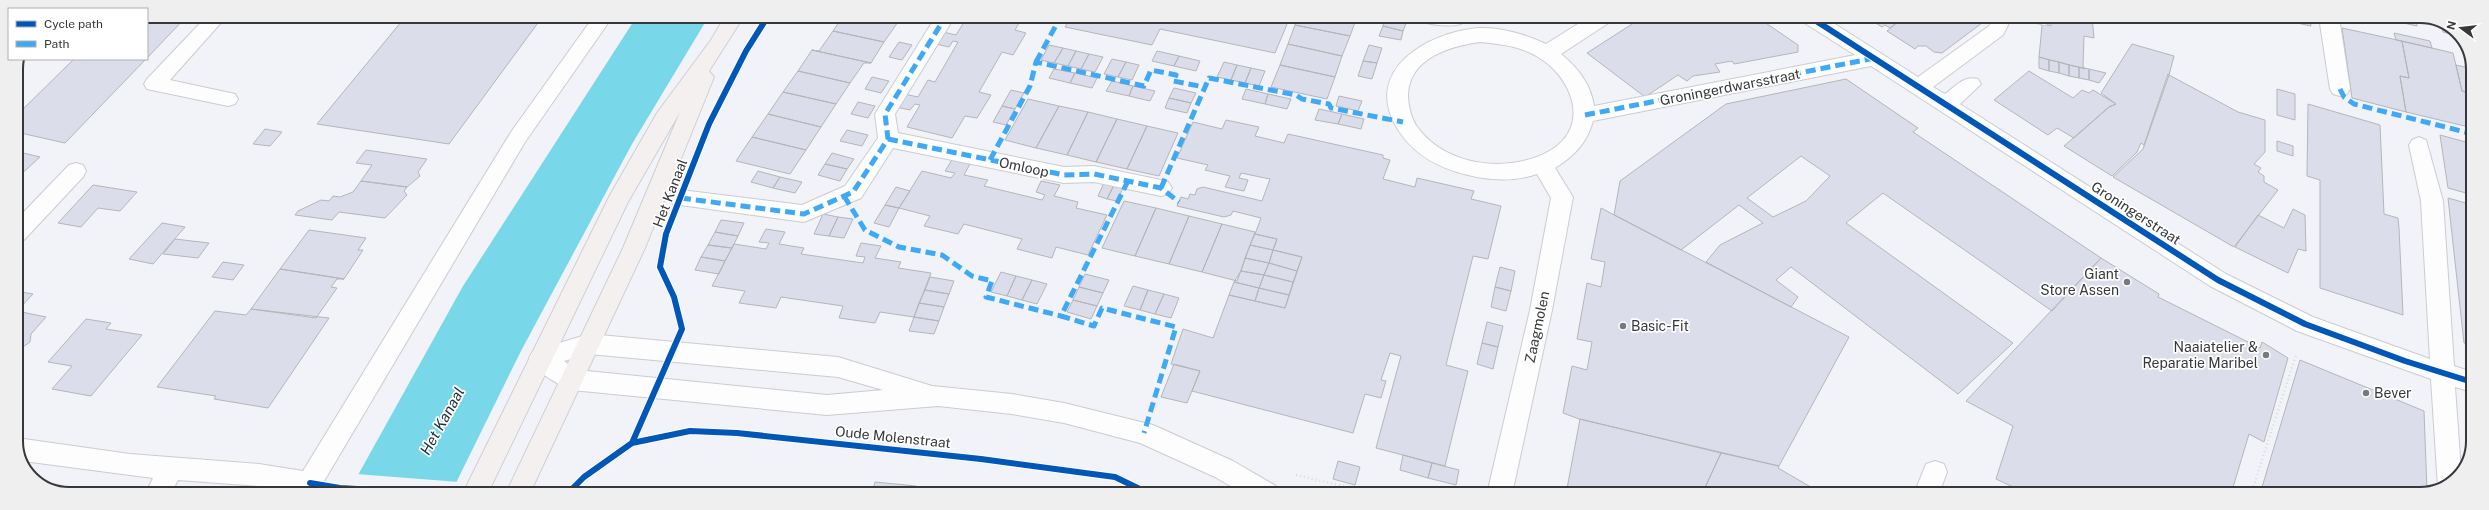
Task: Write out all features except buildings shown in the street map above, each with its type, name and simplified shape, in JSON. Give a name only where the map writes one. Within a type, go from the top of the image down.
[{"type":"main road","name":"Het Kanaal","points":[[478,487],[618,202],[664,118],[718,45],[731,23]]},
{"type":"main road","name":"Het Kanaal","points":[[521,487],[634,248],[718,45]]},
{"type":"street","points":[[211,23],[154,84],[228,99]]},
{"type":"street","points":[[308,487],[518,137],[599,23]]},
{"type":"street","points":[[682,198],[804,214],[853,192],[888,139],[885,114],[942,23]]},
{"type":"street","points":[[1547,53],[1594,23]]},
{"type":"street","name":"Groningerstraat","points":[[1820,23],[2218,280],[2306,324],[2444,374],[2466,380]]},
{"type":"street","points":[[1919,87],[1996,30],[2000,23]]},
{"type":"street","points":[[2330,23],[2340,89]]},
{"type":"street","points":[[1457,24],[1524,42],[1547,53],[1568,71],[1581,92],[1585,115],[1582,126],[1570,147],[1542,165],[1520,171],[1497,172],[1474,170],[1438,155],[1419,143],[1403,122],[1397,99],[1401,77],[1414,58],[1435,44],[1457,24]]},
{"type":"street","name":"Groningerdwarsstraat","points":[[1585,115],[1875,58]]},
{"type":"street","points":[[1947,104],[1971,84]]},
{"type":"street","name":"Omloop","points":[[888,139],[1064,175],[1094,174],[1161,188]]},
{"type":"street","points":[[2419,145],[2432,201],[2444,374],[2449,476]]},
{"type":"street","name":"Zaagmolen","points":[[1501,487],[1542,310],[1562,197],[1542,165]]},
{"type":"street","points":[[23,227],[76,170]]},
{"type":"street","name":"Oude Molenstraat","points":[[541,358],[589,344],[838,367],[938,396],[1012,404],[1064,413],[1144,433],[1224,469],[1256,487]]},
{"type":"street","name":"Oude Molenstraat","points":[[541,358],[572,380],[827,405],[938,396]]},
{"type":"street","points":[[24,451],[130,465],[172,467],[259,475],[303,487]]},
{"type":"street","points":[[161,487],[172,467]]},
{"type":"path","points":[[2253,487],[2306,324]]},
{"type":"water","points":[[632,23],[705,23],[632,144],[521,351],[454,487],[351,487],[463,286]]},
{"type":"pier","points":[[356,474],[459,482],[457,487],[349,487]]},
{"type":"marked path","points":[[681,198],[804,214],[853,192],[888,139],[885,114],[942,23]]},
{"type":"marked path","points":[[1036,62],[1057,23]]},
{"type":"marked path","points":[[1585,115],[1875,58]]},
{"type":"marked path","points":[[990,160],[1030,86],[1036,62],[1144,86],[1151,70],[1176,75],[1173,81],[1204,87]]},
{"type":"marked path","points":[[1161,188],[1209,78],[1296,95],[1302,99],[1329,104],[1331,108],[1403,122]]},
{"type":"marked path","points":[[2340,89],[2344,97],[2354,104],[2466,132]]},
{"type":"marked path","points":[[888,139],[1064,175],[1094,174],[1161,188],[1179,202]]},
{"type":"marked path","points":[[1128,181],[1115,211],[1110,217],[1061,316],[1094,326],[1102,308],[1176,327],[1144,433]]},
{"type":"marked path","points":[[844,196],[865,230],[899,247],[942,255],[972,276],[992,281],[986,297],[1061,316]]},
{"type":"cycle path","points":[[574,487],[584,477],[632,443],[682,329],[674,297],[660,267],[666,234],[709,124],[746,51],[764,23]]},
{"type":"cycle path","points":[[1819,23],[2218,280],[2305,324],[2405,361],[2466,380]]},
{"type":"cycle path","points":[[632,443],[690,431],[737,433],[981,459],[1115,477],[1136,487]]},
{"type":"cycle path","points":[[310,483],[334,487]]},
{"type":"place","name":"Giant Store Assen","points":[[2127,282]]},
{"type":"place","name":"Basic-Fit","points":[[1623,326]]},
{"type":"place","name":"Naaiatelier & Reparatie Maribel","points":[[2266,355]]},
{"type":"place","name":"Bever","points":[[2366,393]]}]
